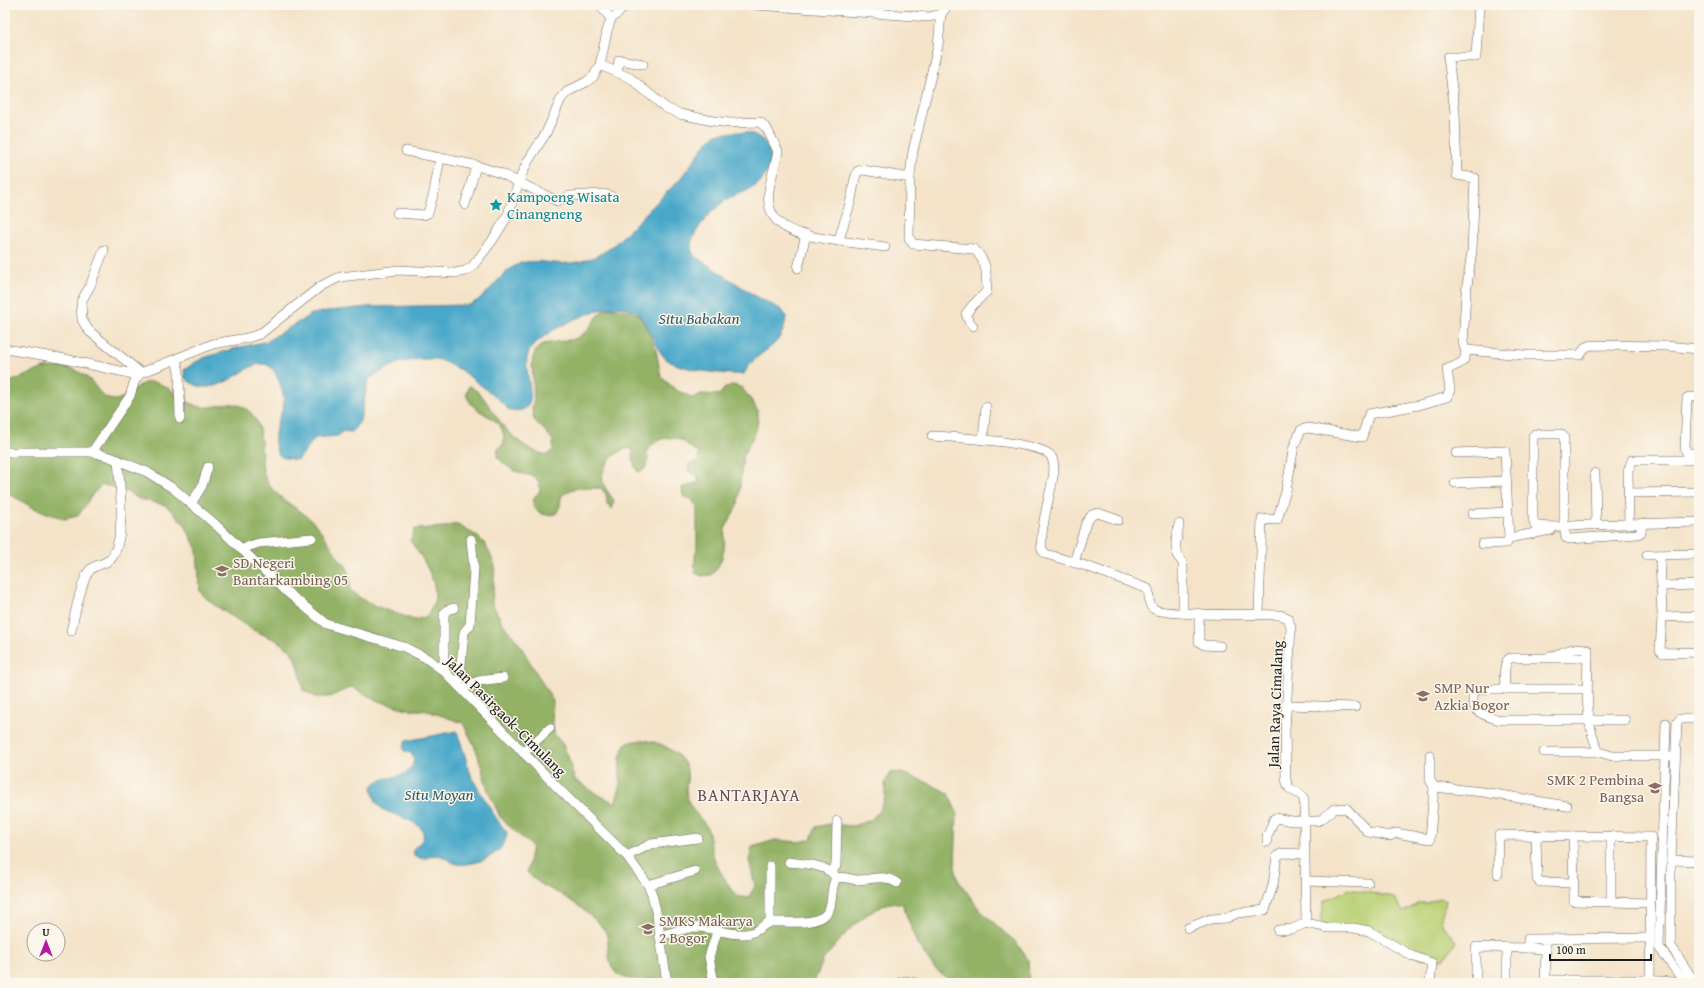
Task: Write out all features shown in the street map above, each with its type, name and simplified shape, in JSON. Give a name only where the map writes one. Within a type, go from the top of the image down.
[{"type":"street","points":[[600,5],[611,18]]},
{"type":"street","points":[[5,349],[60,358],[139,374],[177,361],[214,344],[260,334],[321,286],[340,277],[399,270],[456,273],[465,271],[472,267],[501,228],[513,203],[528,161],[546,133],[560,99],[567,92],[593,77],[600,65],[611,18],[627,5]]},
{"type":"street","points":[[756,5],[923,17],[934,17],[941,14],[948,5]]},
{"type":"street","points":[[1259,614],[1262,520],[1277,520],[1286,491],[1294,446],[1301,430],[1308,428],[1362,437],[1369,414],[1419,405],[1447,398],[1450,390],[1447,369],[1459,365],[1465,358],[1466,350],[1463,343],[1472,250],[1475,178],[1458,175],[1455,112],[1448,57],[1476,57],[1479,5]]},
{"type":"street","points":[[941,14],[940,33],[916,133],[910,176],[908,234],[911,243],[974,249],[983,258],[986,269],[987,291],[966,314],[973,326]]},
{"type":"street","points":[[617,72],[619,60],[643,64]]},
{"type":"street","points":[[600,65],[630,78],[666,108],[676,113],[713,121],[730,123],[755,121],[764,124],[778,151],[770,189],[769,205],[772,213],[784,227],[806,234],[839,241],[885,247]]},
{"type":"street","points":[[406,151],[476,166],[500,173],[557,200],[569,196],[604,194],[611,196]]},
{"type":"street","points":[[398,213],[424,215],[428,213],[434,192],[440,158]]},
{"type":"street","points":[[465,205],[476,166]]},
{"type":"street","points":[[839,241],[858,171],[863,170],[904,177],[910,176]]},
{"type":"street","points":[[798,268],[806,234]]},
{"type":"street","points":[[104,250],[90,286],[80,302],[82,320],[89,331],[139,374]]},
{"type":"street","points":[[1466,350],[1524,355],[1580,355],[1586,347],[1591,345],[1666,346],[1699,349]]},
{"type":"street","points":[[177,361],[179,372],[180,419]]},
{"type":"street","points":[[92,452],[130,396],[139,374]]},
{"type":"street","points":[[1699,397],[1689,397],[1687,399],[1685,448],[1689,453],[1699,453]]},
{"type":"street","points":[[983,440],[986,407]]},
{"type":"street","points":[[1642,523],[1641,532],[1638,534],[1570,539],[1566,538],[1564,526],[1564,437],[1561,434],[1535,434],[1532,437],[1533,522],[1535,525],[1564,526],[1642,523],[1699,522]]},
{"type":"street","points":[[932,436],[1012,443],[1045,451],[1050,454],[1053,463],[1053,477],[1043,532],[1042,550],[1046,554],[1074,562],[1086,523],[1092,514],[1098,513],[1118,520]]},
{"type":"street","points":[[1456,452],[1505,451],[1509,538],[1507,543],[1482,544]]},
{"type":"street","name":"Jalan Pasirgaok–Cimulang","points":[[5,452],[92,452],[118,460],[161,480],[216,525],[287,592],[326,624],[404,647],[426,658],[444,671],[461,686],[523,753],[627,856],[648,885],[657,916],[667,983]]},
{"type":"street","points":[[71,631],[85,577],[90,570],[112,558],[117,546],[122,508],[118,460]]},
{"type":"street","points":[[1629,524],[1628,472],[1632,460],[1696,460],[1699,462]]},
{"type":"street","points":[[191,504],[202,486],[208,467]]},
{"type":"street","points":[[1595,473],[1596,525]]},
{"type":"street","points":[[1455,483],[1506,481]]},
{"type":"street","points":[[1628,493],[1699,492]]},
{"type":"street","points":[[1472,514],[1507,512]]},
{"type":"street","points":[[1180,524],[1176,549],[1177,555],[1183,563],[1183,613]]},
{"type":"street","points":[[1509,538],[1551,530],[1554,526]]},
{"type":"street","points":[[241,549],[259,543],[312,538]]},
{"type":"street","points":[[472,539],[474,570],[470,625],[464,632],[461,686],[478,681],[503,678]]},
{"type":"street","points":[[1647,555],[1699,554]]},
{"type":"street","points":[[1660,555],[1662,617],[1660,650],[1663,653],[1699,652]]},
{"type":"street","name":"Jalan Raya Cimalang","points":[[1074,562],[1148,589],[1150,605],[1156,611],[1283,615],[1288,618],[1291,623],[1285,731],[1287,784],[1292,790],[1300,793],[1304,797],[1303,821],[1306,923]]},
{"type":"street","points":[[1661,586],[1699,585]]},
{"type":"street","points":[[444,671],[444,614],[447,610],[454,608]]},
{"type":"street","points":[[1199,613],[1199,642],[1204,645],[1220,646]]},
{"type":"street","points":[[1662,617],[1699,616]]},
{"type":"street","points":[[1505,689],[1506,666],[1509,659],[1550,657],[1588,658],[1587,689],[1589,720],[1594,742],[1599,752]]},
{"type":"street","points":[[1587,689],[1476,690],[1473,694],[1474,708],[1480,713],[1500,720],[1625,720]]},
{"type":"street","points":[[1287,705],[1355,707]]},
{"type":"street","points":[[1689,982],[1671,946],[1672,826],[1678,721],[1680,719],[1699,719]]},
{"type":"street","points":[[1666,723],[1659,947],[1689,982]]},
{"type":"street","points":[[523,753],[550,728]]},
{"type":"street","points":[[1544,752],[1599,752],[1612,756],[1676,756]]},
{"type":"street","points":[[1267,842],[1267,836],[1272,829],[1273,820],[1275,818],[1292,821],[1320,820],[1331,810],[1340,808],[1346,808],[1368,832],[1390,836],[1396,833],[1430,839],[1434,788],[1430,780],[1430,755]]},
{"type":"street","points":[[1434,788],[1483,792],[1567,806]]},
{"type":"street","points":[[659,936],[697,927],[718,929],[731,934],[749,934],[755,933],[770,922],[812,921],[825,916],[830,904],[833,875],[836,866],[837,821]]},
{"type":"street","points":[[1662,826],[1672,826]]},
{"type":"street","points":[[1498,874],[1499,835],[1651,837],[1650,938],[1646,981]]},
{"type":"street","points":[[1536,836],[1537,879],[1540,882],[1574,883]]},
{"type":"street","points":[[1573,836],[1574,900],[1650,902]]},
{"type":"street","points":[[1611,836],[1612,901]]},
{"type":"street","points":[[627,856],[651,844],[698,838]]},
{"type":"street","points":[[1188,928],[1211,919],[1228,918],[1237,914],[1265,910],[1273,885],[1277,856],[1283,853],[1304,854]]},
{"type":"street","points":[[1671,860],[1699,861]]},
{"type":"street","points":[[789,862],[823,868],[833,875],[841,877],[859,880],[883,877],[896,883]]},
{"type":"street","points":[[770,866],[770,922]]},
{"type":"street","points":[[648,885],[695,871]]},
{"type":"street","points":[[1305,881],[1368,883]]},
{"type":"street","points":[[1278,930],[1292,929],[1306,923],[1329,928],[1361,929],[1369,931],[1412,956],[1432,963],[1430,983]]},
{"type":"street","points":[[714,983],[709,957],[718,929]]},
{"type":"street","points":[[1528,948],[1528,939],[1650,938]]},
{"type":"street","points":[[1546,939],[1545,982],[1689,982]]},
{"type":"street","points":[[1476,983],[1476,947],[1546,948]]},
{"type":"street","points":[[1507,948],[1507,983]]},
{"type":"street","points":[[899,983],[905,981],[915,983]]},
{"type":"green space","points":[[611,308],[630,311],[639,315],[656,350],[661,377],[676,390],[693,398],[701,394],[719,395],[725,388],[734,385],[742,388],[758,412],[756,431],[743,456],[738,504],[725,529],[724,550],[721,560],[717,569],[711,575],[702,576],[695,573],[695,557],[697,549],[697,506],[691,499],[683,496],[682,488],[699,482],[697,474],[688,472],[689,464],[698,461],[699,452],[676,438],[662,439],[653,444],[647,451],[648,460],[645,469],[638,472],[634,465],[632,448],[626,449],[614,455],[609,460],[603,472],[604,485],[614,501],[611,509],[607,502],[606,494],[601,488],[580,488],[570,490],[561,497],[560,506],[556,514],[543,514],[533,506],[534,497],[540,491],[539,482],[534,476],[523,474],[514,470],[497,457],[498,449],[504,443],[503,433],[500,426],[475,408],[466,394],[469,386],[478,392],[512,435],[531,449],[547,455],[553,449],[553,441],[534,420],[532,409],[534,398],[532,366],[533,357],[536,350],[543,344],[575,339],[586,332],[602,311]]},
{"type":"green space","points":[[58,367],[77,371],[88,378],[106,398],[114,400],[123,397],[140,385],[149,382],[167,388],[197,406],[209,407],[225,404],[236,404],[249,411],[259,427],[262,465],[267,482],[277,494],[309,518],[321,531],[338,557],[346,566],[350,581],[350,590],[364,601],[372,605],[414,620],[426,616],[431,608],[435,592],[433,582],[430,573],[420,555],[410,541],[415,529],[445,527],[456,524],[477,536],[485,544],[495,566],[492,603],[503,624],[518,642],[553,701],[552,724],[555,735],[563,745],[568,756],[574,779],[595,793],[615,803],[620,788],[620,758],[624,746],[634,741],[642,740],[658,743],[673,751],[680,757],[687,770],[686,793],[689,803],[707,827],[716,863],[726,881],[737,896],[748,898],[755,886],[749,860],[752,847],[775,840],[800,842],[811,839],[816,827],[829,824],[853,826],[871,820],[880,810],[885,797],[885,783],[890,772],[901,773],[926,782],[948,793],[957,813],[955,867],[958,880],[979,909],[1015,941],[1022,951],[1028,960],[1029,983],[956,983],[944,976],[934,968],[917,944],[902,903],[888,903],[866,915],[847,932],[823,960],[814,983],[657,983],[653,979],[628,979],[619,975],[615,972],[610,962],[607,935],[601,925],[578,906],[539,883],[527,872],[532,846],[500,817],[488,790],[476,749],[463,723],[425,710],[411,710],[378,701],[352,687],[329,697],[315,697],[303,690],[298,664],[291,651],[278,641],[253,630],[210,602],[200,592],[197,550],[185,525],[165,505],[139,499],[115,487],[102,485],[92,495],[78,516],[64,519],[34,508],[9,494],[5,486],[5,384],[44,368]]},
{"type":"green space","points":[[1349,889],[1394,897],[1403,912],[1419,903],[1427,903],[1439,898],[1446,901],[1441,920],[1445,929],[1456,942],[1444,959],[1421,958],[1379,930],[1359,926],[1326,926],[1321,922],[1324,901]]},
{"type":"water","name":"Situ Babakan","points":[[734,132],[753,134],[762,139],[769,151],[770,158],[767,171],[764,177],[755,186],[726,200],[716,208],[695,233],[691,246],[694,256],[754,295],[782,310],[786,316],[784,328],[775,343],[749,365],[744,374],[726,374],[702,371],[670,362],[660,352],[645,323],[637,312],[620,307],[614,307],[579,317],[552,331],[532,347],[528,354],[527,360],[530,400],[528,405],[522,410],[509,410],[496,397],[461,370],[438,359],[418,359],[398,363],[373,376],[368,381],[360,421],[352,432],[343,431],[338,436],[315,438],[299,459],[295,460],[281,457],[277,452],[275,432],[284,406],[284,399],[275,372],[271,367],[261,364],[252,367],[221,384],[209,387],[197,386],[185,378],[184,370],[194,363],[206,357],[267,341],[312,314],[368,307],[469,305],[483,296],[513,267],[521,263],[533,261],[570,263],[586,260],[601,254],[614,245],[680,179],[705,145],[716,134]]},
{"type":"water","name":"Situ Moyan","points":[[457,731],[472,778],[496,818],[507,833],[505,840],[496,853],[481,861],[465,864],[458,864],[437,855],[420,858],[414,855],[413,850],[423,838],[423,832],[420,827],[407,819],[380,807],[372,787],[382,780],[402,775],[412,767],[414,759],[411,753],[404,751],[403,747],[406,741]]},
{"type":"place","name":"Kampoeng Wisata Cinangneng","points":[[496,205]]},
{"type":"place","name":"SD Negeri Bantarkambing 05","points":[[222,571]]},
{"type":"place","name":"SMP Nur Azkia Bogor","points":[[1423,696]]},
{"type":"place","name":"SMK 2 Pembina Bangsa","points":[[1655,788]]},
{"type":"place","name":"SMKS Makarya 2 Bogor","points":[[648,929]]},
{"type":"district","name":"BANTARJAYA","points":[[749,794]]}]
